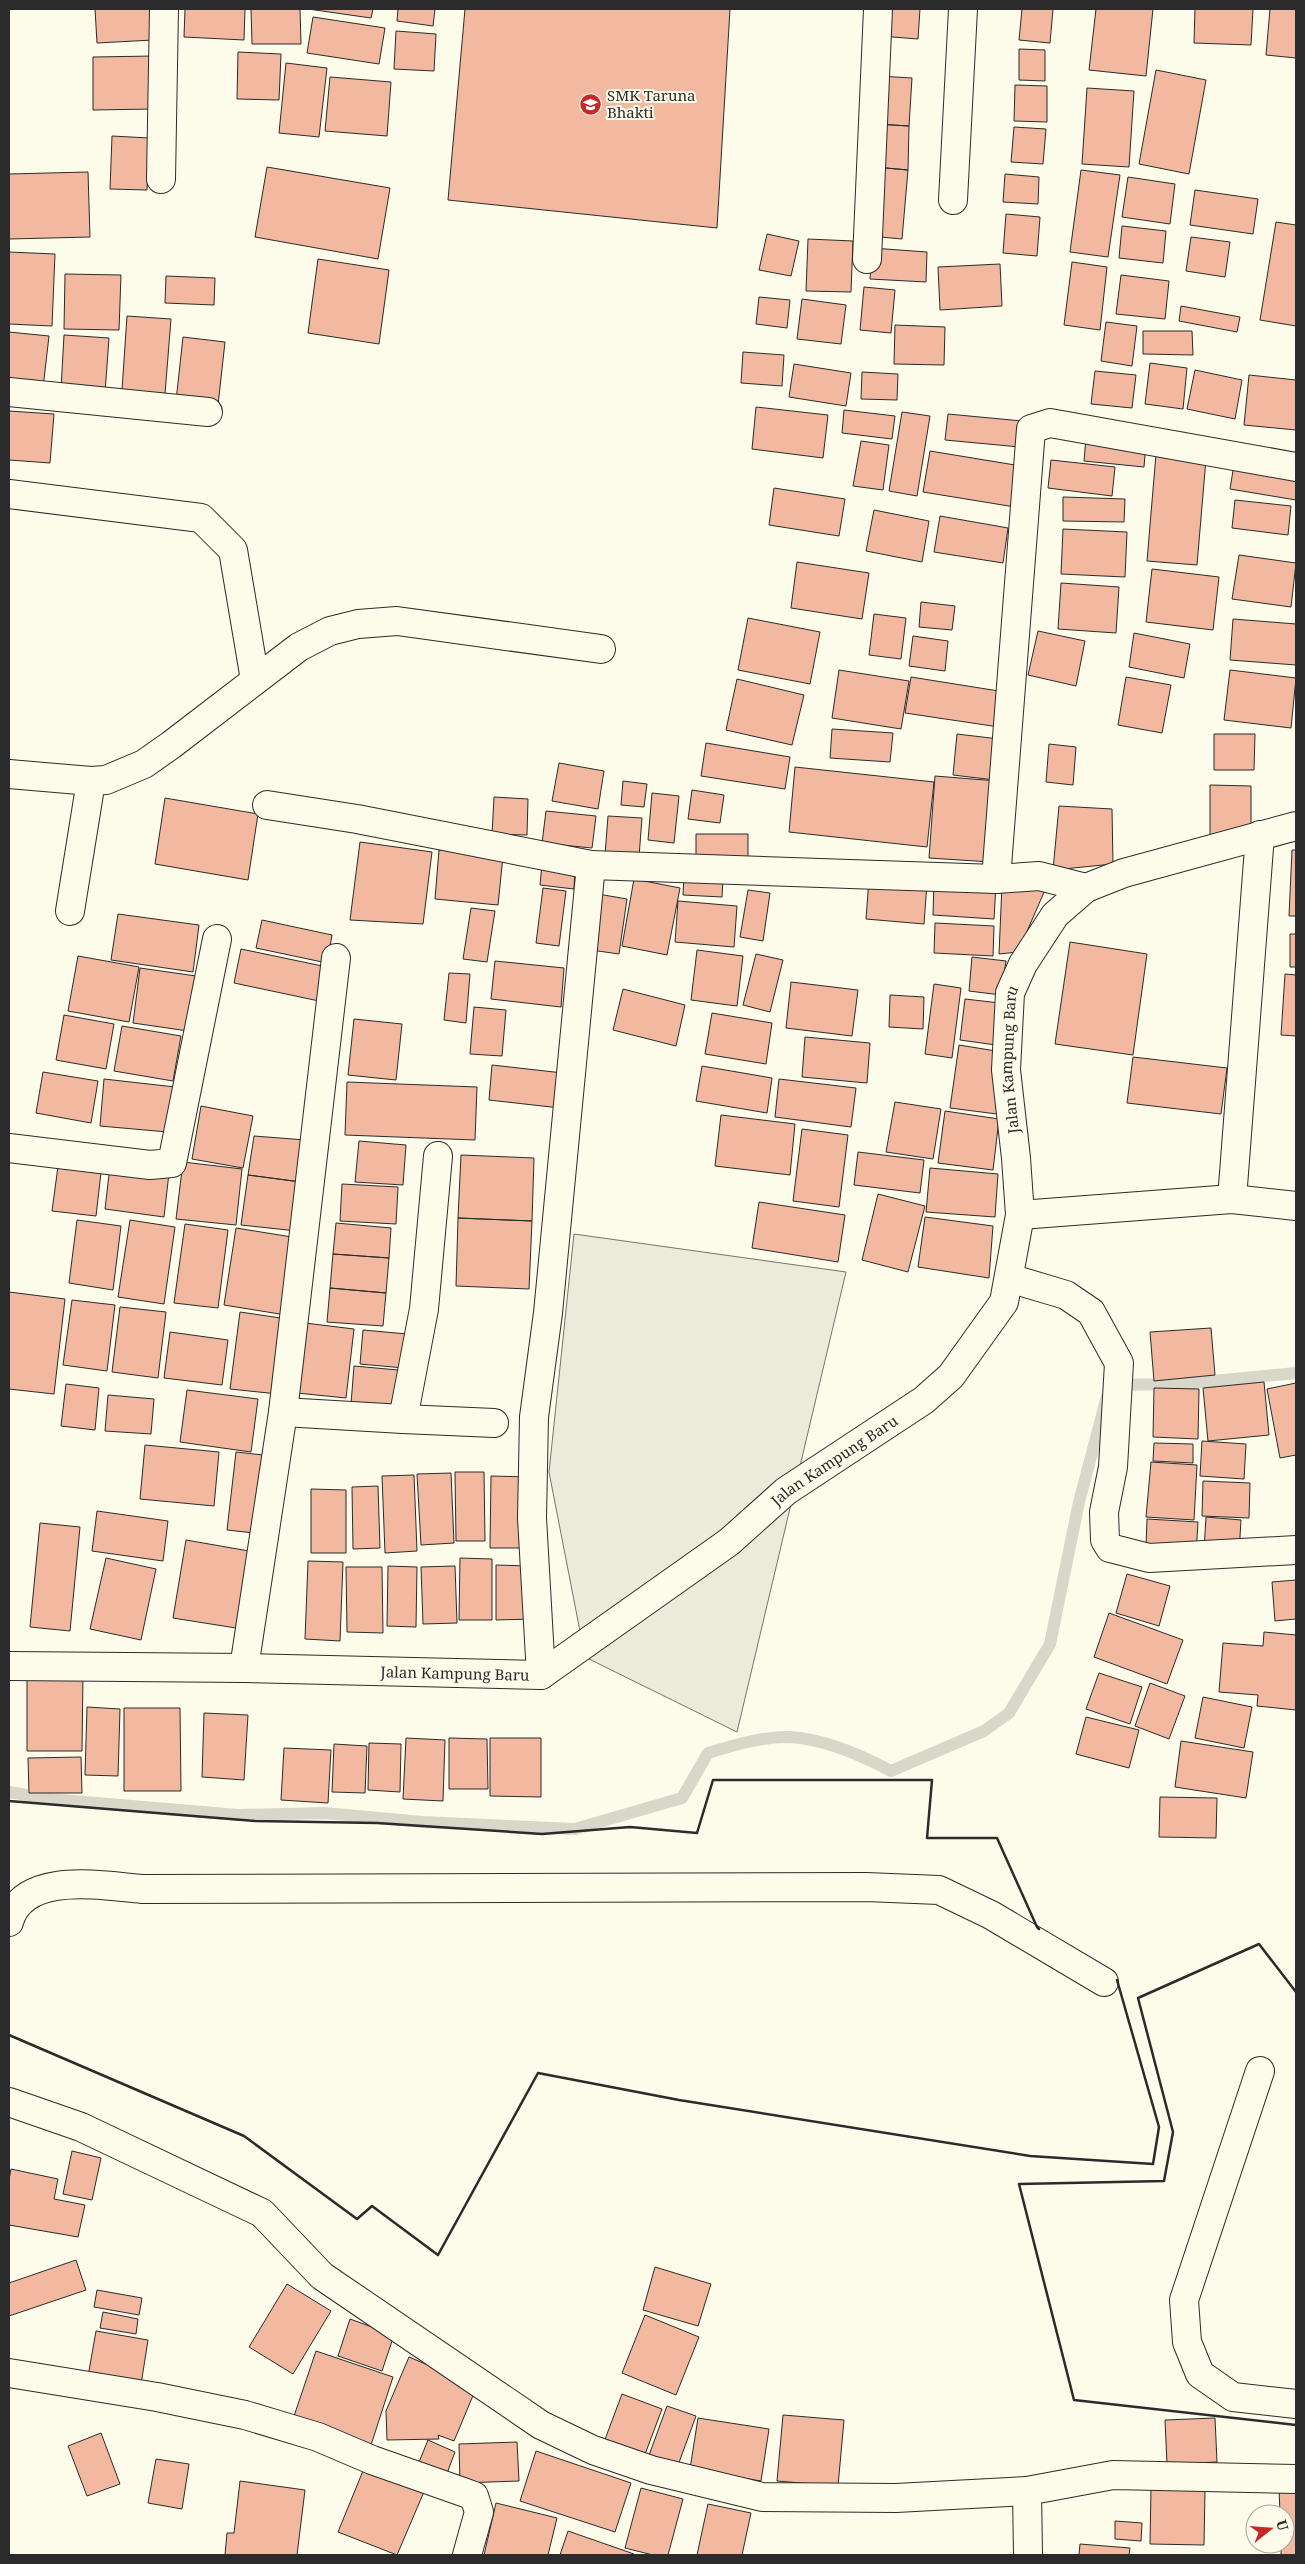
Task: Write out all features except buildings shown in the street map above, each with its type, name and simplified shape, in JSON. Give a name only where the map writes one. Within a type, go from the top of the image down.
[{"type":"street","points":[[162,179],[164,9]]},
{"type":"street","points":[[867,259],[878,9]]},
{"type":"street","points":[[953,200],[963,9]]},
{"type":"street","points":[[9,392],[208,412]]},
{"type":"street","points":[[996,879],[1031,429],[1050,423],[1296,467]]},
{"type":"street","points":[[9,494],[201,518],[233,550],[255,680]]},
{"type":"street","points":[[9,774],[91,781],[106,780],[144,764],[299,647],[330,631],[358,624],[398,622],[601,649]]},
{"type":"street","points":[[70,911],[91,781]]},
{"type":"street","points":[[267,805],[357,819],[591,865],[996,879],[1039,876],[1086,888]]},
{"type":"street","name":"Jalan Kampung Baru","points":[[9,1666],[244,1668],[540,1675],[729,1542],[786,1491],[924,1400],[951,1376],[974,1348],[1004,1302],[1020,1214],[1006,1070],[1010,994],[1023,964],[1055,915],[1086,888],[1124,873],[1296,826]]},
{"type":"street","points":[[1232,1199],[1260,835]]},
{"type":"street","points":[[540,1675],[532,1518],[534,1417],[548,1313],[591,865]]},
{"type":"street","points":[[9,1148],[150,1165],[172,1163],[218,939]]},
{"type":"street","points":[[244,1668],[283,1412],[336,958]]},
{"type":"street","points":[[403,1419],[424,1309],[438,1156]]},
{"type":"street","points":[[1020,1214],[1232,1199],[1296,1206]]},
{"type":"street","points":[[1009,1278],[1066,1295],[1091,1312],[1119,1362],[1113,1467],[1104,1512],[1105,1540],[1110,1548],[1149,1558],[1296,1550]]},
{"type":"street","points":[[283,1412],[494,1423]]},
{"type":"street","points":[[9,1922],[22,1901],[39,1890],[60,1884],[142,1889],[866,1887],[939,1890],[991,1915],[1104,1982]]},
{"type":"street","points":[[1260,2071],[1184,2300],[1187,2342],[1200,2374],[1234,2397],[1296,2404]]},
{"type":"street","points":[[9,2102],[80,2127],[262,2213],[322,2276],[541,2425],[593,2450],[651,2470],[762,2497],[896,2498],[1027,2491],[1113,2475],[1296,2479]]},
{"type":"street","points":[[9,2373],[157,2397],[245,2415],[318,2437],[372,2460],[474,2496],[479,2512],[467,2555]]},
{"type":"street","points":[[1027,2491],[1028,2555]]},
{"type":"shaded area","points":[[574,1234],[846,1272],[737,1732],[585,1657],[549,1472]]},
{"type":"waterway","points":[[9,1792],[49,1799],[238,1815],[324,1813],[422,1822],[575,1829],[682,1798],[708,1753],[758,1740],[778,1737],[815,1740],[854,1753],[891,1771],[984,1731],[1009,1713],[1050,1644],[1079,1502],[1110,1385],[1182,1384],[1296,1373]]},
{"type":"wall","points":[[9,1801],[255,1821],[377,1823],[542,1834],[630,1827],[697,1833],[713,1780],[932,1780],[927,1838],[997,1838],[1039,1929]]},
{"type":"wall","points":[[1296,1992],[1259,1944],[1138,1998],[1173,2132],[1164,2181],[1019,2184],[1074,2400],[1296,2425]]},
{"type":"wall","points":[[9,2035],[244,2136],[357,2219],[372,2206],[438,2255],[538,2073],[679,2100],[1030,2156],[1153,2164],[1159,2127],[1117,1980]]},
{"type":"place","name":"SMK Taruna Bhakti","points":[[591,104]]}]
